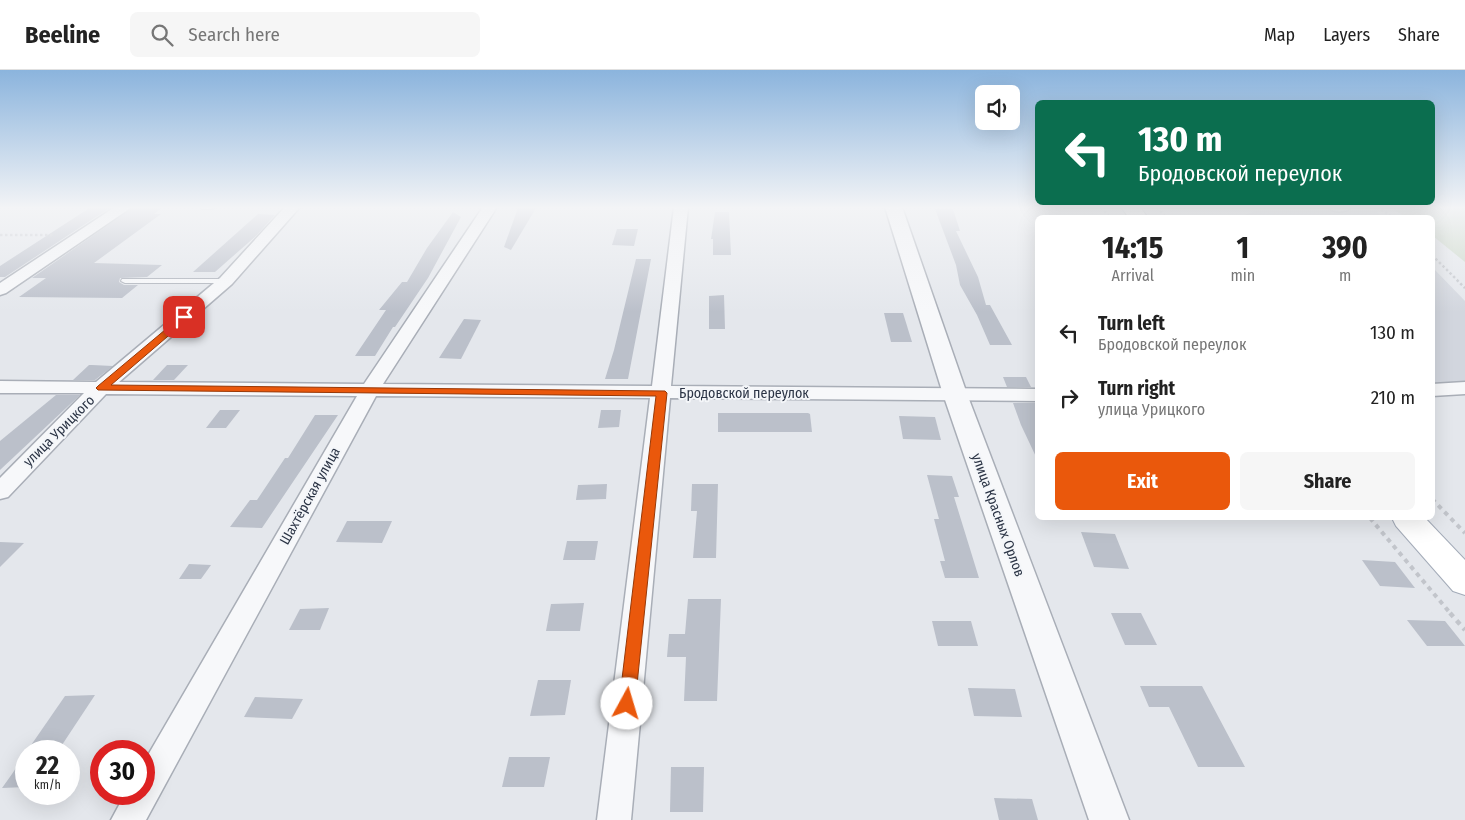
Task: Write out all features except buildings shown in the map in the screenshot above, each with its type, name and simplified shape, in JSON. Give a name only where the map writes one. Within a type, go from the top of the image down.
[{"type":"main road","points":[[1409,520],[1465,582]]},
{"type":"street","points":[[0,290],[71,242]]},
{"type":"street","name":"улица Урицкого","points":[[0,491],[101,388],[226,282],[262,242]]},
{"type":"street","name":"Шахтёрская улица","points":[[155,772],[369,391],[467,242]]},
{"type":"street","points":[[614,820],[677,242]]},
{"type":"street","name":"улица Красных Орлов","points":[[904,242],[954,394],[1109,820]]},
{"type":"street","name":"Бродовской переулок","points":[[0,387],[1035,395]]},
{"type":"street","points":[[1435,390],[1465,388]]},
{"type":"street","name":"Шахтёрская улица","points":[[128,820],[136,805]]},
{"type":"lane","points":[[125,281],[226,282]]},
{"type":"path","points":[[1435,258],[1465,288]]},
{"type":"path","points":[[1435,503],[1465,533]]},
{"type":"path","points":[[1372,520],[1465,630]]},
{"type":"shaded area","points":[[1435,270],[1465,301],[1465,381],[1435,384]]},
{"type":"green space","points":[[1440,242],[1465,242],[1465,262]]},
{"type":"route","points":[[184,317],[101,388],[662,393],[627,704]]}]
